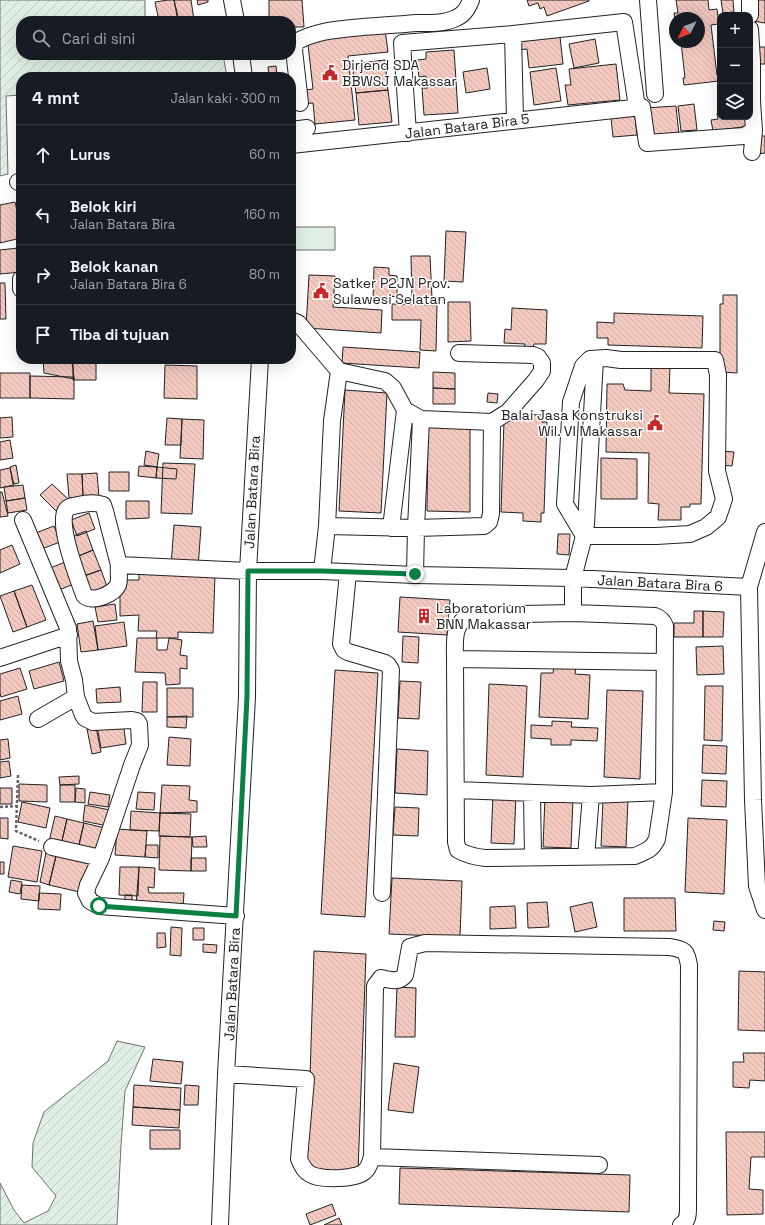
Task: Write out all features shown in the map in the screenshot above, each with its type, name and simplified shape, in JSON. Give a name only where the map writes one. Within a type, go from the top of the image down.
[{"type":"street","points":[[232,0],[235,16]]},
{"type":"street","points":[[296,42],[304,37],[321,32],[369,26],[436,22],[456,18],[463,14],[470,0]]},
{"type":"street","points":[[648,0],[655,94]]},
{"type":"street","points":[[750,0],[750,12]]},
{"type":"street","points":[[408,133],[402,43],[513,34],[624,22],[649,21]]},
{"type":"street","points":[[624,22],[647,143],[744,136],[754,130]]},
{"type":"street","points":[[513,34],[515,120]]},
{"type":"street","points":[[751,48],[754,130],[752,152]]},
{"type":"street","points":[[242,60],[244,72]]},
{"type":"street","points":[[294,60],[295,72]]},
{"type":"street","points":[[296,76],[300,103]]},
{"type":"street","name":"Jalan Batara Bira 5","points":[[296,144],[640,107]]},
{"type":"street","points":[[296,129],[307,128]]},
{"type":"street","points":[[296,322],[301,326],[339,371],[385,381],[393,388],[406,410],[421,419],[492,422],[508,412],[542,371],[542,363],[538,357],[533,355],[459,353]]},
{"type":"street","points":[[590,359],[715,360],[718,375],[717,471],[724,499],[718,517],[706,527],[690,534],[656,536],[584,536],[565,504],[571,402],[582,366],[590,359]]},
{"type":"street","points":[[573,613],[573,578],[586,524],[594,359]]},
{"type":"street","name":"Jalan Batara Bira","points":[[220,1225],[226,1074],[247,697],[248,571],[260,364]]},
{"type":"street","points":[[322,571],[327,526],[332,421],[339,371]]},
{"type":"street","points":[[391,528],[406,410]]},
{"type":"street","points":[[415,574],[421,419]]},
{"type":"street","points":[[327,526],[391,528],[484,526],[489,522],[491,514],[492,422]]},
{"type":"street","points":[[98,503],[103,505],[119,565],[118,585],[113,590],[97,599],[86,598],[64,535],[63,515],[69,507],[98,503]]},
{"type":"street","points":[[23,520],[68,628],[69,661],[74,680],[76,698],[82,715],[89,721],[93,722],[132,720],[137,721],[139,724],[140,745],[101,858],[88,885],[86,893],[90,901],[99,906],[236,916]]},
{"type":"street","points":[[765,532],[749,587],[759,773],[761,873],[757,886],[765,910]]},
{"type":"street","name":"Jalan Batara Bira 6","points":[[119,565],[248,571],[322,571],[573,578],[749,587]]},
{"type":"street","points":[[348,572],[341,644],[344,650],[348,652],[385,662],[391,670],[382,893]]},
{"type":"street","points":[[573,613],[655,616],[664,622],[664,792],[657,839],[654,846],[650,850],[635,856],[485,858],[465,854],[458,850],[456,842],[455,659],[456,633],[458,625],[465,618],[471,615],[573,613]]},
{"type":"street","points":[[0,658],[69,635]]},
{"type":"street","points":[[455,659],[664,662]]},
{"type":"street","points":[[38,720],[76,698]]},
{"type":"street","points":[[456,790],[591,795],[664,792]]},
{"type":"street","points":[[532,793],[533,857]]},
{"type":"street","points":[[586,857],[591,795]]},
{"type":"street","points":[[52,847],[101,858]]},
{"type":"street","points":[[226,1074],[306,1079],[300,1159],[305,1171],[312,1176],[329,1179],[359,1175],[365,1172],[372,1157],[375,986],[381,978],[397,981],[403,979],[410,947],[424,943],[670,947],[682,949],[686,953],[689,973],[688,1216],[684,1224],[681,1225]]},
{"type":"street","points":[[372,1157],[599,1166]]},
{"type":"path","points":[[18,775],[16,831],[52,847]]},
{"type":"path","points":[[0,807],[18,806]]},
{"type":"green space","points":[[0,0],[145,0],[145,16],[16,16],[16,60],[224,60],[226,72],[16,72],[16,95],[6,96],[8,174],[0,176]]},
{"type":"green space","points":[[296,227],[335,227],[335,250],[296,250]]},
{"type":"green space","points":[[117,1041],[145,1047],[125,1091],[117,1225],[0,1225],[0,1183],[14,1210],[24,1223],[48,1211],[56,1196],[32,1167],[33,1143],[44,1112],[108,1061]]},
{"type":"building","points":[[174,0],[178,16],[158,16],[155,2]]},
{"type":"building","points":[[174,0],[191,0],[193,16],[177,16]]},
{"type":"building","points":[[197,0],[208,0],[208,2],[198,5]]},
{"type":"building","points":[[269,0],[302,0],[304,27],[296,27],[296,16],[269,16]]},
{"type":"building","points":[[527,0],[589,1],[547,16],[544,7],[540,9],[538,3],[529,6]]},
{"type":"building","points":[[676,0],[708,0],[709,10],[717,9],[717,24],[711,25],[717,81],[684,85],[683,78],[685,78],[682,48],[705,48],[705,12],[678,12]]},
{"type":"building","points":[[721,0],[733,0],[734,12],[723,12]]},
{"type":"building","points":[[755,0],[765,0],[765,23],[753,21]]},
{"type":"building","name":"Dirjend SDA BBWSJ Makassar","points":[[385,29],[388,52],[348,56],[355,120],[315,124],[313,103],[301,104],[299,91],[313,89],[307,36]]},
{"type":"building","points":[[560,37],[563,64],[529,68],[527,49],[516,50],[515,42]]},
{"type":"building","points":[[595,39],[599,63],[574,68],[569,44]]},
{"type":"building","points":[[755,47],[765,47],[765,64],[756,64]]},
{"type":"building","points":[[454,50],[456,80],[427,82],[426,76],[419,77],[417,60],[426,59],[426,52]]},
{"type":"building","points":[[385,60],[388,90],[356,93],[352,64]]},
{"type":"building","points":[[616,64],[620,100],[568,105],[565,85],[571,85],[569,69]]},
{"type":"building","points":[[276,66],[277,72],[269,72],[268,67]]},
{"type":"building","points":[[487,68],[490,89],[466,93],[463,72]]},
{"type":"building","points":[[556,68],[561,101],[534,105],[530,72]]},
{"type":"building","points":[[456,80],[458,113],[424,115],[422,88],[428,88],[427,82]]},
{"type":"building","points":[[388,90],[392,122],[359,125],[356,93]]},
{"type":"building","points":[[694,104],[697,130],[681,131],[678,106]]},
{"type":"building","points":[[676,106],[679,135],[652,137],[644,108]]},
{"type":"building","points":[[635,116],[637,135],[613,137],[611,118]]},
{"type":"building","points":[[711,120],[749,120],[750,126],[713,131]]},
{"type":"building","points":[[756,136],[765,136],[765,153],[757,154]]},
{"type":"building","points":[[15,202],[16,239],[0,243],[0,205]]},
{"type":"building","points":[[446,231],[466,232],[463,282],[444,281]]},
{"type":"building","points":[[16,248],[16,272],[0,274],[0,250]]},
{"type":"building","points":[[411,256],[430,256],[432,298],[412,299]]},
{"type":"building","points":[[374,267],[389,268],[389,275],[397,276],[397,297],[390,296],[390,301],[373,300]]},
{"type":"building","name":"Satker P2JN Prov. Sulawesi Selatan","points":[[309,275],[335,276],[333,307],[382,310],[381,333],[306,328]]},
{"type":"building","points":[[0,283],[5,283],[6,319],[0,319]]},
{"type":"building","points":[[723,295],[737,295],[737,373],[720,372],[720,304],[723,304]]},
{"type":"building","points":[[448,302],[470,302],[471,341],[448,342]]},
{"type":"building","points":[[392,304],[437,305],[436,351],[420,350],[421,320],[392,320]]},
{"type":"building","points":[[512,308],[547,310],[546,344],[534,344],[533,348],[524,348],[525,344],[504,343],[505,329],[511,330]]},
{"type":"building","points":[[614,313],[703,316],[702,348],[608,345],[608,338],[597,338],[597,322],[614,323]]},
{"type":"building","points":[[343,347],[420,352],[419,368],[342,363]]},
{"type":"building","points":[[43,364],[72,364],[74,379],[44,373]]},
{"type":"building","points":[[73,364],[96,364],[96,380],[73,380]]},
{"type":"building","points":[[165,365],[197,366],[197,399],[164,398]]},
{"type":"building","name":"Balai Jasa Konstruksi Wil. VI Makassar","points":[[651,366],[670,367],[669,393],[704,394],[701,504],[690,504],[690,507],[681,507],[681,520],[658,520],[659,504],[648,503],[649,453],[606,452],[607,384],[623,384],[625,390],[651,391]]},
{"type":"building","points":[[433,372],[455,373],[455,389],[433,388]]},
{"type":"building","points":[[0,373],[30,373],[30,398],[0,398]]},
{"type":"building","points":[[30,376],[74,377],[74,399],[30,398]]},
{"type":"building","points":[[433,388],[455,389],[455,404],[433,404]]},
{"type":"building","points":[[345,390],[387,393],[381,513],[339,511]]},
{"type":"building","points":[[488,393],[498,394],[497,403],[487,402]]},
{"type":"building","points":[[510,414],[543,415],[542,422],[547,422],[544,513],[541,513],[541,522],[523,521],[523,513],[501,512],[504,420]]},
{"type":"building","points":[[12,417],[13,437],[0,438],[0,418]]},
{"type":"building","points":[[167,418],[182,419],[181,445],[165,445]]},
{"type":"building","points":[[182,419],[204,420],[203,459],[180,458]]},
{"type":"building","points":[[428,426],[470,427],[470,512],[427,511]]},
{"type":"building","points":[[10,440],[13,458],[0,460],[0,442]]},
{"type":"building","points":[[146,451],[159,454],[157,467],[144,465]]},
{"type":"building","points":[[719,451],[734,452],[732,466],[718,465]]},
{"type":"building","points":[[601,458],[637,459],[637,499],[601,499]]},
{"type":"building","points":[[163,463],[195,464],[192,514],[161,513]]},
{"type":"building","points":[[16,465],[19,483],[13,484],[10,467]]},
{"type":"building","points":[[139,466],[157,467],[156,478],[138,476]]},
{"type":"building","points":[[157,467],[177,469],[176,479],[156,478]]},
{"type":"building","points":[[10,468],[14,485],[0,488],[0,470]]},
{"type":"building","points":[[109,472],[129,472],[129,491],[109,491]]},
{"type":"building","points":[[97,473],[99,497],[83,497],[82,474]]},
{"type":"building","points":[[67,474],[82,474],[83,497],[69,498]]},
{"type":"building","points":[[52,484],[68,499],[56,511],[40,495]]},
{"type":"building","points":[[23,485],[25,498],[6,501],[4,487]]},
{"type":"building","points":[[0,492],[2,492],[8,516],[0,517]]},
{"type":"building","points":[[25,498],[27,510],[8,513],[6,501]]},
{"type":"building","points":[[126,501],[149,501],[149,518],[126,519]]},
{"type":"building","points":[[89,513],[95,529],[77,536],[71,520]]},
{"type":"building","points":[[174,525],[201,527],[198,568],[171,566]]},
{"type":"building","points":[[54,526],[60,542],[39,550],[33,534]]},
{"type":"building","points":[[86,531],[93,550],[74,558],[66,539]]},
{"type":"building","points":[[558,534],[570,534],[569,555],[557,554]]},
{"type":"building","points":[[12,545],[20,564],[0,573],[0,550]]},
{"type":"building","points":[[93,550],[101,570],[81,577],[74,558]]},
{"type":"building","points":[[68,561],[76,583],[59,590],[50,568]]},
{"type":"building","points":[[101,570],[108,589],[89,596],[81,577]]},
{"type":"building","points":[[139,574],[215,575],[213,633],[178,632],[178,638],[156,638],[157,631],[138,631],[139,615],[120,616],[120,580],[139,580]]},
{"type":"building","points":[[32,585],[46,620],[27,627],[14,591]]},
{"type":"building","points":[[14,591],[27,627],[13,632],[0,596]]},
{"type":"building","name":"Laboratorium BNN Makassar","points":[[400,597],[450,600],[447,635],[398,632]]},
{"type":"building","points":[[115,604],[117,620],[98,622],[95,607]]},
{"type":"building","points":[[694,611],[703,611],[703,637],[674,637],[674,623],[694,623]]},
{"type":"building","points":[[703,611],[724,612],[723,637],[703,637]]},
{"type":"building","points":[[93,621],[98,650],[81,652],[77,624]]},
{"type":"building","points":[[124,622],[127,646],[98,650],[95,626]]},
{"type":"building","points":[[403,636],[419,637],[418,663],[402,662]]},
{"type":"building","points":[[137,638],[157,638],[157,650],[167,650],[169,638],[182,640],[180,655],[187,656],[187,669],[180,668],[180,684],[166,685],[165,673],[135,672]]},
{"type":"building","points":[[723,646],[724,674],[697,675],[696,647]]},
{"type":"building","points":[[59,662],[64,681],[34,689],[29,671]]},
{"type":"building","points":[[554,665],[576,666],[575,674],[590,675],[588,719],[539,717],[541,673],[553,673]]},
{"type":"building","points":[[20,668],[27,689],[1,697],[0,674]]},
{"type":"building","points":[[335,670],[378,673],[365,917],[321,914]]},
{"type":"building","points":[[400,681],[421,682],[419,719],[398,718]]},
{"type":"building","points":[[143,682],[157,682],[157,712],[142,712]]},
{"type":"building","points":[[489,684],[527,686],[523,777],[486,775]]},
{"type":"building","points":[[705,686],[723,686],[722,741],[704,740]]},
{"type":"building","points":[[120,687],[121,702],[97,703],[96,689]]},
{"type":"building","points":[[167,688],[193,688],[193,717],[167,717]]},
{"type":"building","points":[[607,690],[643,691],[640,779],[604,777]]},
{"type":"building","points":[[18,696],[22,714],[0,720],[0,701]]},
{"type":"building","points":[[187,716],[186,728],[167,727],[167,717]]},
{"type":"building","points":[[552,721],[572,722],[571,727],[598,728],[597,741],[571,740],[571,745],[551,745],[551,739],[531,738],[531,725],[552,726]]},
{"type":"building","points":[[123,722],[126,744],[101,748],[97,726]]},
{"type":"building","points":[[96,727],[101,752],[92,754],[87,729]]},
{"type":"building","points":[[169,737],[191,739],[190,766],[167,765]]},
{"type":"building","points":[[8,739],[10,758],[0,760],[0,740]]},
{"type":"building","points":[[703,745],[727,746],[726,774],[702,773]]},
{"type":"building","points":[[397,749],[428,751],[427,795],[395,793]]},
{"type":"building","points":[[9,761],[11,776],[0,778],[0,762]]},
{"type":"building","points":[[79,776],[79,784],[60,785],[59,777]]},
{"type":"building","points":[[702,780],[727,781],[726,807],[701,806]]},
{"type":"building","points":[[19,784],[47,785],[47,802],[19,801]]},
{"type":"building","points":[[60,785],[75,785],[75,802],[60,802]]},
{"type":"building","points":[[162,785],[190,786],[189,800],[197,801],[197,812],[160,813]]},
{"type":"building","points":[[0,788],[12,788],[12,804],[0,804]]},
{"type":"building","points":[[76,788],[85,789],[85,803],[75,802]]},
{"type":"building","points":[[90,792],[110,795],[108,807],[88,804]]},
{"type":"building","points":[[138,792],[155,793],[154,810],[136,809]]},
{"type":"building","points":[[493,794],[516,795],[514,844],[491,843]]},
{"type":"building","points":[[545,797],[573,799],[571,848],[543,847]]},
{"type":"building","points":[[603,799],[628,800],[626,847],[601,846]]},
{"type":"building","points":[[22,802],[50,808],[46,828],[18,822]]},
{"type":"building","points":[[85,805],[110,810],[108,826],[83,821]]},
{"type":"building","points":[[395,807],[419,808],[418,836],[393,835]]},
{"type":"building","points":[[131,811],[160,813],[159,831],[130,830]]},
{"type":"building","points":[[160,813],[191,814],[190,837],[159,836]]},
{"type":"building","points":[[55,816],[67,819],[61,845],[49,842]]},
{"type":"building","points":[[0,818],[8,818],[8,839],[0,838]]},
{"type":"building","points":[[688,818],[727,820],[724,894],[685,892]]},
{"type":"building","points":[[67,819],[84,823],[78,849],[61,845]]},
{"type":"building","points":[[84,823],[105,828],[99,854],[78,849]]},
{"type":"building","points":[[117,829],[147,831],[145,857],[115,855]]},
{"type":"building","points":[[160,836],[192,837],[191,871],[159,870]]},
{"type":"building","points":[[206,836],[207,847],[193,847],[192,837]]},
{"type":"building","points":[[146,845],[158,845],[158,858],[145,857]]},
{"type":"building","points":[[13,846],[42,851],[37,882],[8,877]]},
{"type":"building","points":[[46,853],[56,856],[49,885],[40,882]]},
{"type":"building","points":[[56,856],[90,864],[84,893],[49,885]]},
{"type":"building","points":[[191,858],[206,858],[206,871],[191,871]]},
{"type":"building","points":[[0,862],[4,862],[4,874],[0,874]]},
{"type":"building","points":[[120,867],[139,867],[138,896],[119,895]]},
{"type":"building","points":[[139,867],[155,868],[154,888],[148,887],[149,893],[184,893],[183,907],[136,905]]},
{"type":"building","points":[[392,878],[462,881],[460,937],[389,934]]},
{"type":"building","points":[[11,880],[22,882],[20,894],[9,892]]},
{"type":"building","points":[[22,885],[40,886],[39,901],[21,899]]},
{"type":"building","points":[[39,893],[61,894],[60,910],[38,909]]},
{"type":"building","points":[[125,895],[132,895],[132,906],[125,906]]},
{"type":"building","points":[[624,898],[675,898],[676,931],[624,931]]},
{"type":"building","points":[[547,902],[549,927],[528,928],[527,903]]},
{"type":"building","points":[[592,902],[597,927],[575,932],[570,907]]},
{"type":"building","points":[[515,906],[516,928],[490,929],[490,907]]},
{"type":"building","points":[[714,921],[725,922],[724,931],[713,930]]},
{"type":"building","points":[[171,927],[182,928],[181,956],[170,955]]},
{"type":"building","points":[[193,928],[204,928],[204,940],[193,940]]},
{"type":"building","points":[[157,933],[165,933],[166,947],[157,948]]},
{"type":"building","points":[[203,944],[217,945],[216,953],[203,952]]},
{"type":"building","points":[[314,951],[366,954],[358,1172],[307,1170]]},
{"type":"building","points":[[739,971],[765,972],[765,1031],[738,1030]]},
{"type":"building","points":[[397,987],[416,988],[415,1037],[395,1037]]},
{"type":"building","points":[[743,1053],[765,1053],[765,1081],[750,1080],[749,1088],[733,1087],[733,1062],[744,1062]]},
{"type":"building","points":[[153,1059],[183,1062],[181,1084],[150,1081]]},
{"type":"building","points":[[394,1063],[419,1067],[413,1113],[388,1110]]},
{"type":"building","points":[[134,1085],[181,1088],[180,1110],[133,1107]]},
{"type":"building","points":[[185,1085],[199,1086],[198,1105],[184,1105]]},
{"type":"building","points":[[133,1107],[180,1110],[179,1128],[132,1125]]},
{"type":"building","points":[[150,1130],[180,1130],[180,1149],[150,1149]]},
{"type":"building","points":[[726,1132],[765,1132],[765,1157],[751,1157],[749,1189],[763,1190],[763,1214],[727,1215]]},
{"type":"building","points":[[400,1168],[630,1175],[629,1212],[399,1204]]},
{"type":"building","points":[[332,1204],[336,1215],[310,1225],[306,1214]]},
{"type":"building","points":[[339,1218],[342,1225],[324,1225]]},
{"type":"place","name":"Dirjend SDA BBWSJ Makassar","points":[[330,73]]},
{"type":"place","name":"Satker P2JN Prov. Sulawesi Selatan","points":[[321,291]]},
{"type":"place","name":"Balai Jasa Konstruksi Wil. VI Makassar","points":[[655,423]]},
{"type":"place","name":"Laboratorium BNN Makassar","points":[[424,616]]},
{"type":"route","points":[[99,906],[236,916],[247,697],[248,571],[322,571],[415,574]]}]
